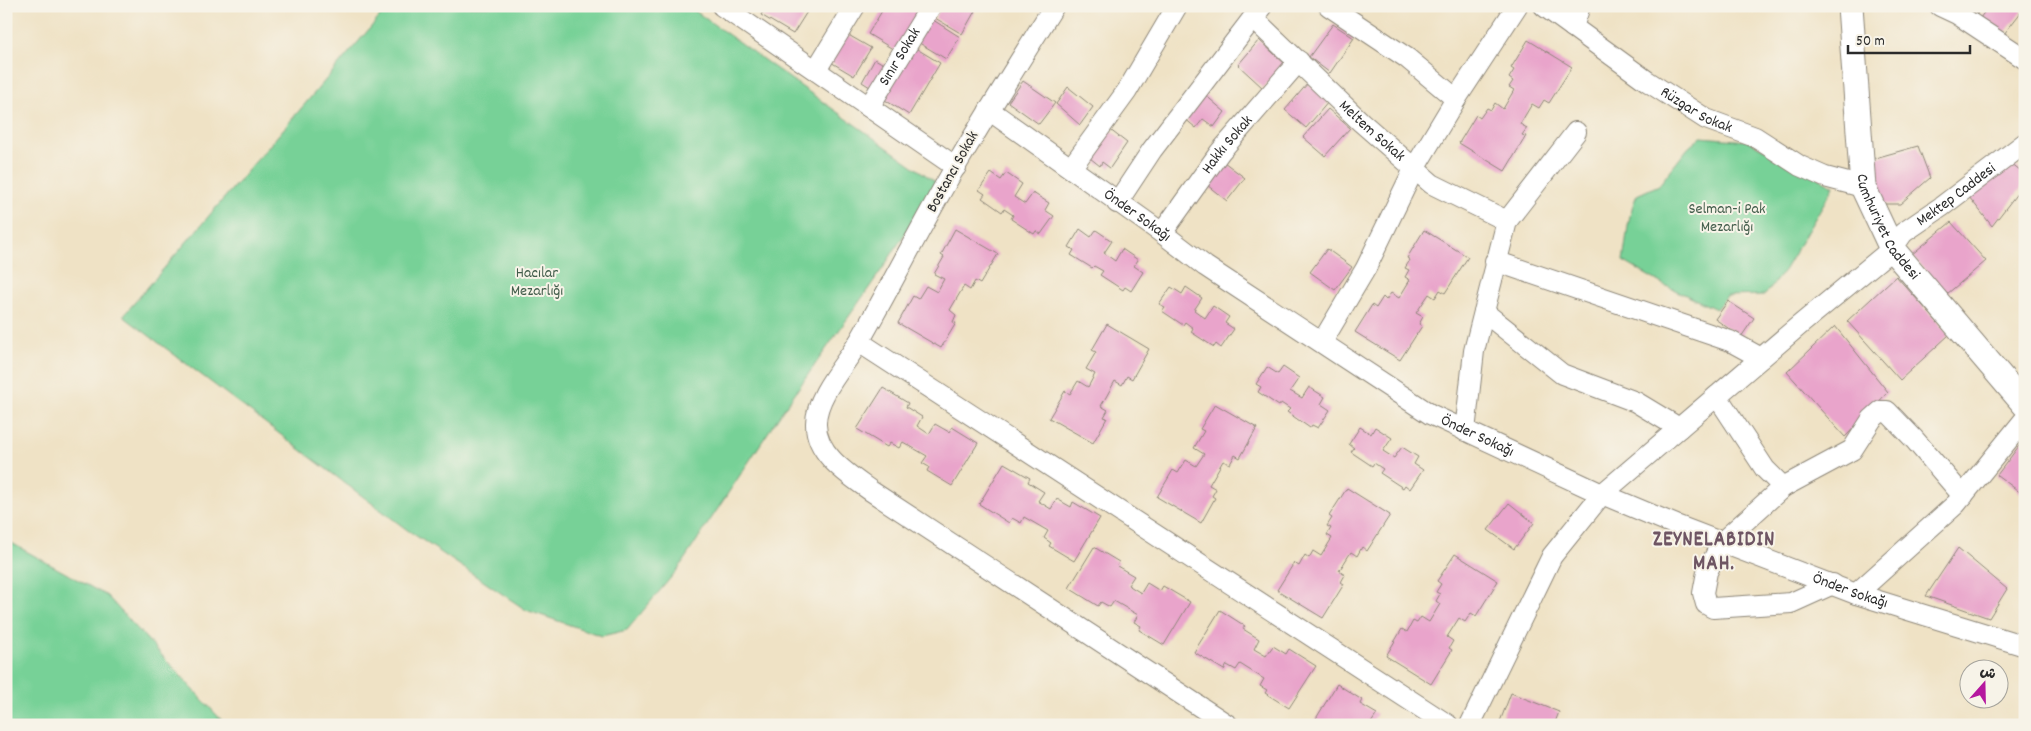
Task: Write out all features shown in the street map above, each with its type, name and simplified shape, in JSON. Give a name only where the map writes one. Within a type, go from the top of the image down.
[{"type":"main road","name":"Cumhuriyet Caddesi","points":[[1850,6],[1863,187],[1892,249],[2025,405]]},
{"type":"street","points":[[722,6],[744,12],[816,70],[956,167]]},
{"type":"street","points":[[816,70],[855,6]]},
{"type":"street","name":"Sınır Sokak","points":[[869,107],[931,6]]},
{"type":"street","name":"Bostancı Sokak","points":[[1054,6],[988,110],[859,342],[822,398],[816,412],[815,426],[824,448],[846,473],[1228,725]]},
{"type":"street","points":[[1071,168],[1127,92],[1177,6]]},
{"type":"street","points":[[1329,6],[1407,58],[1456,99]]},
{"type":"street","points":[[1322,342],[1366,268],[1414,169],[1456,99],[1517,6]]},
{"type":"street","name":"Rüzgar Sokak","points":[[1544,6],[1647,81],[1706,119],[1755,137],[1800,166],[1825,177],[1863,187]]},
{"type":"street","points":[[1573,27],[1580,6]]},
{"type":"street","points":[[1940,6],[1957,14],[2025,59]]},
{"type":"street","points":[[1117,203],[1152,150],[1257,12]]},
{"type":"street","name":"Meltem Sokak","points":[[1257,12],[1299,61],[1360,122],[1414,169],[1432,184],[1507,221]]},
{"type":"street","name":"Hakkı Sokak","points":[[1162,233],[1220,152],[1299,61]]},
{"type":"street","name":"Önder Sokağı","points":[[988,110],[1162,233],[1205,266],[1430,414],[1602,494],[1722,542],[1856,594],[2025,646]]},
{"type":"street","points":[[1465,431],[1474,351],[1495,261],[1507,221],[1576,132]]},
{"type":"street","name":"Mektep Caddesi","points":[[1470,725],[1552,556],[1602,494],[1892,249],[1903,233],[2021,152]]},
{"type":"street","points":[[1495,261],[1730,341],[1762,358]]},
{"type":"street","points":[[1484,312],[1562,374],[1636,402],[1679,428]]},
{"type":"street","points":[[859,342],[1448,725]]},
{"type":"street","points":[[1717,396],[1765,469],[1784,487]]},
{"type":"street","points":[[1833,584],[1791,603],[1713,608],[1706,604],[1703,593],[1707,572],[1722,542],[1784,487],[1852,450],[1872,419],[1881,411],[1886,411],[1914,439],[1962,496]]},
{"type":"street","points":[[1856,594],[1962,496],[2025,418]]},
{"type":"green space","name":"Hacılar Mezarlığı","points":[[389,6],[688,6],[937,183],[883,268],[781,413],[678,569],[627,630],[602,636],[526,610],[406,529],[123,316]]},
{"type":"green space","name":"Selman-i Pak Mezarlığı","points":[[1701,137],[1748,141],[1834,186],[1785,269],[1765,295],[1727,296],[1716,309],[1664,285],[1623,261],[1629,219],[1637,195],[1659,185],[1688,148]]},
{"type":"green space","points":[[6,540],[107,596],[226,725],[6,725]]},
{"type":"building","points":[[766,6],[810,7],[793,34],[761,15]]},
{"type":"building","points":[[885,6],[923,6],[896,51],[868,34]]},
{"type":"building","points":[[942,6],[967,6],[975,11],[962,34],[935,18]]},
{"type":"building","points":[[1963,6],[1983,6],[1977,14]]},
{"type":"building","points":[[1989,6],[2025,7],[2004,34],[1980,18]]},
{"type":"building","points":[[930,18],[960,37],[946,59],[916,41]]},
{"type":"building","points":[[1333,24],[1354,38],[1330,73],[1309,57]]},
{"type":"building","points":[[845,33],[871,48],[854,76],[829,61]]},
{"type":"building","points":[[1259,40],[1285,64],[1263,88],[1238,65]]},
{"type":"building","points":[[1528,40],[1572,67],[1549,103],[1544,100],[1539,108],[1532,104],[1520,124],[1527,128],[1522,135],[1526,136],[1505,171],[1459,143],[1476,115],[1480,118],[1487,108],[1491,110],[1495,103],[1503,109],[1514,90],[1509,87],[1513,81],[1509,78],[1514,70],[1511,68]]},
{"type":"building","points":[[912,46],[940,63],[909,115],[880,97]]},
{"type":"building","points":[[875,59],[887,66],[873,89],[862,82]]},
{"type":"building","points":[[1023,81],[1055,103],[1039,124],[1008,102]]},
{"type":"building","points":[[1308,83],[1329,101],[1306,128],[1285,110]]},
{"type":"building","points":[[1068,87],[1093,107],[1080,125],[1056,104]]},
{"type":"building","points":[[1203,93],[1225,112],[1214,127],[1203,119],[1196,128],[1184,118]]},
{"type":"building","points":[[1328,109],[1350,128],[1325,156],[1303,137]]},
{"type":"building","points":[[1109,129],[1127,143],[1110,168],[1102,162],[1100,166],[1090,158]]},
{"type":"building","points":[[1918,146],[1930,178],[1900,204],[1881,204],[1868,160]]},
{"type":"building","points":[[1224,162],[1245,178],[1227,201],[1207,185]]},
{"type":"building","points":[[2011,163],[2025,174],[2025,183],[1992,226],[1969,197]]},
{"type":"building","points":[[991,173],[1001,180],[1006,173],[1022,184],[1014,197],[1025,204],[1033,193],[1049,203],[1045,210],[1054,216],[1041,234],[1036,231],[1034,234],[1011,219],[1013,215],[1004,209],[1002,212],[982,198],[985,194],[979,190]]},
{"type":"building","points":[[1951,222],[1986,261],[1947,294],[1911,255]]},
{"type":"building","points":[[955,229],[998,254],[980,284],[975,281],[970,290],[964,286],[950,310],[956,315],[953,322],[956,323],[941,348],[898,323],[913,296],[918,299],[926,286],[937,292],[944,279],[934,274],[944,257],[941,255]]},
{"type":"building","points":[[1080,229],[1091,237],[1096,230],[1112,241],[1104,253],[1115,261],[1122,249],[1138,260],[1134,266],[1143,272],[1131,291],[1125,287],[1123,290],[1100,275],[1103,271],[1094,266],[1092,268],[1071,255],[1074,250],[1069,247]]},
{"type":"building","points":[[1424,230],[1468,257],[1445,293],[1440,290],[1435,298],[1429,294],[1416,313],[1423,317],[1419,324],[1422,326],[1400,360],[1355,332],[1372,305],[1376,308],[1383,297],[1386,300],[1391,293],[1399,298],[1410,280],[1405,277],[1409,270],[1405,268],[1410,260],[1407,258]]},
{"type":"building","points":[[1327,249],[1352,267],[1335,290],[1310,272]]},
{"type":"building","points":[[1896,276],[1949,335],[1900,380],[1847,321]]},
{"type":"building","points":[[1171,287],[1182,294],[1186,287],[1202,298],[1194,310],[1205,318],[1213,306],[1229,317],[1225,323],[1234,329],[1221,348],[1216,344],[1214,347],[1191,332],[1193,328],[1185,322],[1183,325],[1162,311],[1165,307],[1159,304]]},
{"type":"building","points":[[1728,301],[1754,318],[1741,337],[1715,319]]},
{"type":"building","points":[[1107,324],[1149,349],[1132,379],[1127,376],[1122,385],[1115,381],[1101,406],[1108,410],[1104,417],[1107,418],[1093,443],[1049,418],[1065,391],[1070,394],[1078,381],[1088,387],[1095,374],[1086,369],[1096,352],[1092,350]]},
{"type":"building","points":[[1835,326],[1888,392],[1845,437],[1787,372]]},
{"type":"building","points":[[1267,367],[1278,374],[1283,367],[1299,378],[1290,391],[1302,398],[1309,387],[1325,397],[1321,404],[1330,410],[1318,428],[1312,425],[1310,428],[1287,412],[1290,409],[1281,403],[1279,406],[1258,392],[1261,387],[1256,384]]},
{"type":"building","points":[[883,388],[908,403],[906,407],[922,417],[917,426],[929,434],[935,424],[949,432],[952,427],[978,443],[952,486],[927,471],[929,467],[922,463],[927,456],[903,442],[899,448],[890,443],[887,447],[857,429]]},
{"type":"building","points":[[1215,404],[1257,428],[1240,458],[1235,455],[1230,464],[1223,461],[1209,485],[1216,489],[1212,496],[1215,498],[1201,523],[1157,497],[1173,470],[1178,473],[1186,460],[1196,466],[1204,454],[1194,448],[1204,431],[1200,429]]},
{"type":"building","points":[[1360,427],[1371,434],[1375,427],[1392,438],[1383,451],[1394,458],[1402,447],[1418,457],[1414,464],[1423,470],[1410,489],[1405,485],[1403,488],[1380,473],[1383,469],[1374,463],[1372,466],[1351,452],[1354,448],[1349,444]]},
{"type":"building","points":[[2025,438],[2025,496],[1997,475]]},
{"type":"building","points":[[1004,463],[1030,478],[1028,482],[1044,492],[1038,501],[1051,509],[1057,499],[1071,507],[1073,502],[1100,518],[1074,561],[1049,546],[1051,543],[1044,538],[1048,531],[1024,517],[1021,523],[1012,518],[1009,523],[979,504]]},
{"type":"building","points":[[1347,488],[1390,515],[1367,551],[1362,547],[1357,556],[1351,552],[1339,571],[1345,575],[1341,582],[1344,584],[1323,618],[1277,590],[1294,563],[1299,566],[1305,555],[1309,558],[1313,551],[1321,556],[1332,538],[1327,535],[1331,528],[1327,526],[1332,518],[1329,516]]},
{"type":"building","points":[[1509,503],[1534,523],[1514,549],[1488,530]]},
{"type":"building","points":[[1094,547],[1119,562],[1117,566],[1134,576],[1128,585],[1141,593],[1147,583],[1160,591],[1163,586],[1190,602],[1164,645],[1139,630],[1141,626],[1134,622],[1138,615],[1114,601],[1110,607],[1101,602],[1098,606],[1069,588]]},
{"type":"building","points":[[1958,548],[2007,589],[1989,618],[1926,596]]},
{"type":"building","points":[[1455,554],[1498,581],[1476,616],[1471,613],[1465,622],[1459,618],[1447,637],[1453,641],[1449,648],[1452,650],[1431,684],[1386,656],[1402,629],[1407,632],[1413,621],[1417,623],[1421,617],[1429,622],[1440,604],[1436,601],[1440,594],[1436,592],[1441,584],[1437,581]]},
{"type":"building","points":[[1220,610],[1245,626],[1243,629],[1259,639],[1254,649],[1266,656],[1273,646],[1286,654],[1289,649],[1316,666],[1289,708],[1265,693],[1267,690],[1260,686],[1264,679],[1240,664],[1236,670],[1227,665],[1224,670],[1194,652]]},
{"type":"building","points":[[1337,684],[1362,700],[1360,704],[1377,714],[1371,723],[1373,725],[1312,725]]},
{"type":"building","points":[[1511,693],[1559,712],[1554,725],[1499,724]]},
{"type":"district","name":"ZEYNELABIDIN MAH.","points":[[1714,553]]}]
